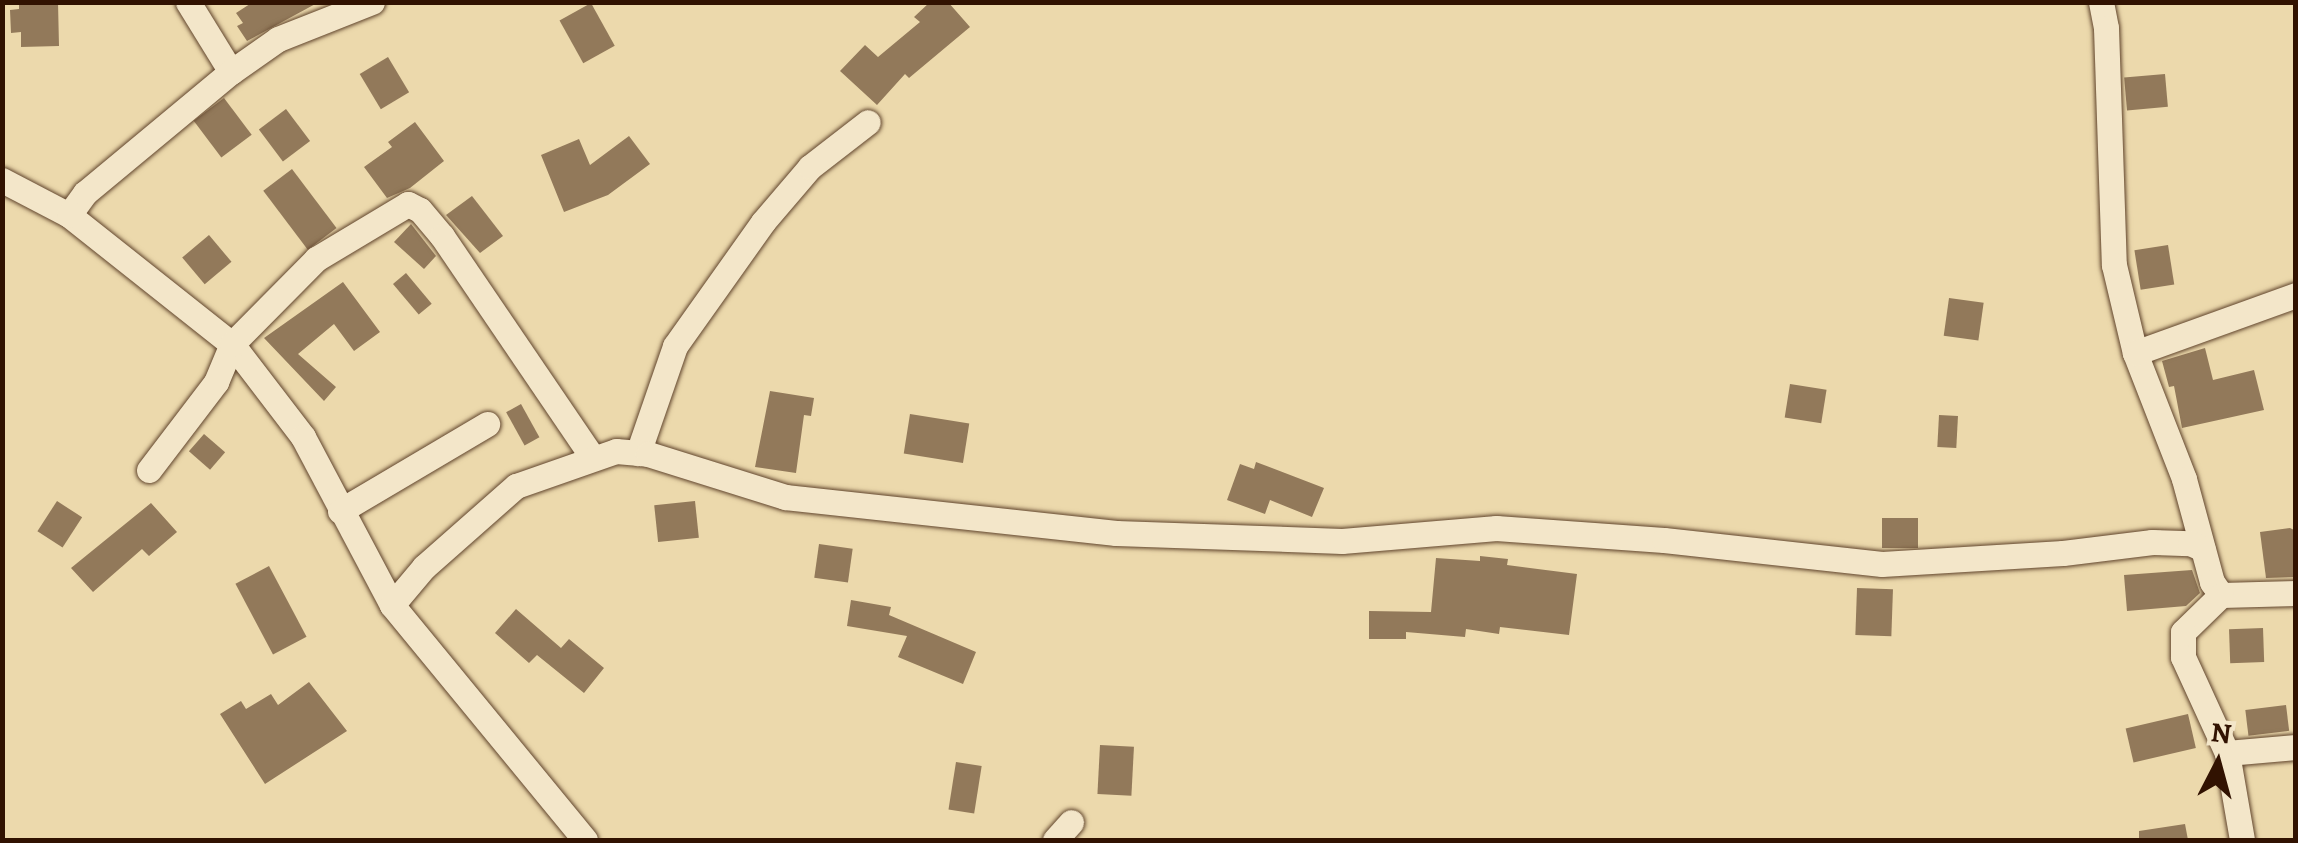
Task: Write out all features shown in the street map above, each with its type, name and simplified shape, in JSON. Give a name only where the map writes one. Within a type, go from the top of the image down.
[{"type":"street","points":[[188,2],[230,72]]},
{"type":"street","points":[[68,215],[85,193],[230,72],[278,39],[372,2]]},
{"type":"street","points":[[2101,2],[2106,28],[2114,265],[2136,353],[2184,479],[2203,549],[2221,594]]},
{"type":"street","points":[[638,453],[675,346],[763,222],[810,167],[868,122]]},
{"type":"street","points":[[2,180],[68,215],[232,344],[303,437],[392,604],[581,839]]},
{"type":"street","points":[[149,470],[216,382],[232,344],[316,260],[403,204],[414,204],[448,246],[593,458]]},
{"type":"street","points":[[2136,353],[2296,296]]},
{"type":"street","points":[[340,512],[486,424]]},
{"type":"street","points":[[392,604],[424,567],[516,486],[616,450],[638,453],[785,497],[1116,533],[1342,541],[1496,528],[1664,540],[1882,564],[2063,553],[2152,542],[2190,543],[2203,549]]},
{"type":"street","points":[[2242,840],[2228,753],[2182,657],[2183,632],[2221,594],[2296,594]]},
{"type":"street","points":[[2228,753],[2296,747]]},
{"type":"building","points":[[19,2],[58,2],[59,46],[21,47],[21,32],[11,33],[10,10],[19,9]]},
{"type":"building","points":[[253,2],[319,2],[247,41],[237,26],[243,23],[236,13]]},
{"type":"building","points":[[930,2],[948,2],[970,27],[909,78],[905,74],[877,105],[840,71],[865,45],[878,57],[920,22],[914,17]]},
{"type":"building","points":[[591,3],[615,46],[583,63],[560,20]]},
{"type":"building","points":[[388,57],[409,92],[381,109],[360,74]]},
{"type":"building","points":[[2165,74],[2168,107],[2127,110],[2124,78]]},
{"type":"building","points":[[224,98],[252,135],[221,158],[194,121]]},
{"type":"building","points":[[286,109],[310,141],[283,161],[259,129]]},
{"type":"building","points":[[415,122],[444,161],[410,188],[387,198],[364,167],[392,147],[388,142]]},
{"type":"building","points":[[629,136],[650,164],[608,195],[564,212],[541,155],[579,139],[590,165]]},
{"type":"building","points":[[292,169],[337,228],[308,250],[263,191]]},
{"type":"building","points":[[472,196],[503,236],[480,253],[446,215]]},
{"type":"building","points":[[411,224],[436,256],[424,269],[394,242]]},
{"type":"building","points":[[209,235],[231,262],[205,284],[182,257]]},
{"type":"building","points":[[2168,245],[2174,285],[2141,290],[2134,250]]},
{"type":"building","points":[[406,273],[432,304],[419,315],[393,284]]},
{"type":"building","points":[[343,282],[380,332],[354,351],[334,324],[298,354],[336,387],[324,401],[264,338]]},
{"type":"building","points":[[1949,298],[1984,303],[1978,341],[1944,336]]},
{"type":"building","points":[[2205,348],[2213,380],[2254,370],[2264,410],[2182,428],[2174,386],[2169,387],[2162,361]]},
{"type":"building","points":[[1790,384],[1827,390],[1821,423],[1785,418]]},
{"type":"building","points":[[770,391],[814,398],[811,416],[804,415],[796,473],[755,467]]},
{"type":"building","points":[[521,404],[539,437],[525,445],[506,412]]},
{"type":"building","points":[[910,414],[969,423],[963,463],[904,454]]},
{"type":"building","points":[[1939,415],[1958,416],[1956,448],[1937,447]]},
{"type":"building","points":[[204,434],[225,452],[210,470],[189,451]]},
{"type":"building","points":[[1256,462],[1324,488],[1312,517],[1270,500],[1265,514],[1227,500],[1240,464],[1254,469]]},
{"type":"building","points":[[57,501],[82,517],[63,548],[37,531]]},
{"type":"building","points":[[695,501],[699,538],[658,542],[654,505]]},
{"type":"building","points":[[151,503],[177,532],[149,556],[142,549],[93,592],[71,568]]},
{"type":"building","points":[[1882,518],[1918,518],[1918,548],[1882,548]]},
{"type":"building","points":[[2290,528],[2296,531],[2296,577],[2266,578],[2260,532]]},
{"type":"building","points":[[819,544],[853,549],[848,582],[814,578]]},
{"type":"building","points":[[1480,556],[1508,559],[1507,565],[1577,574],[1569,635],[1500,627],[1499,634],[1466,629],[1465,637],[1406,632],[1406,639],[1369,639],[1369,611],[1431,612],[1436,558],[1480,561]]},
{"type":"building","points":[[269,566],[307,637],[273,654],[235,584]]},
{"type":"building","points":[[2192,570],[2200,593],[2186,606],[2127,611],[2124,575]]},
{"type":"building","points":[[1857,588],[1893,589],[1891,636],[1855,635]]},
{"type":"building","points":[[851,600],[891,607],[889,615],[976,652],[963,684],[898,657],[907,636],[847,626]]},
{"type":"building","points":[[516,609],[561,648],[569,639],[604,668],[584,693],[537,655],[529,663],[495,633]]},
{"type":"building","points":[[2263,628],[2264,662],[2230,663],[2229,629]]},
{"type":"building","points":[[309,682],[347,731],[265,784],[220,714],[241,701],[246,709],[271,694],[278,705]]},
{"type":"building","points":[[2286,705],[2289,731],[2248,736],[2245,710]]},
{"type":"building","points":[[2188,714],[2196,748],[2134,762],[2126,728]]},
{"type":"building","points":[[1100,745],[1134,747],[1131,796],[1097,794]]},
{"type":"building","points":[[956,762],[982,766],[974,813],[948,809]]},
{"type":"building","points":[[2185,824],[2188,840],[2139,840],[2139,831]]}]
